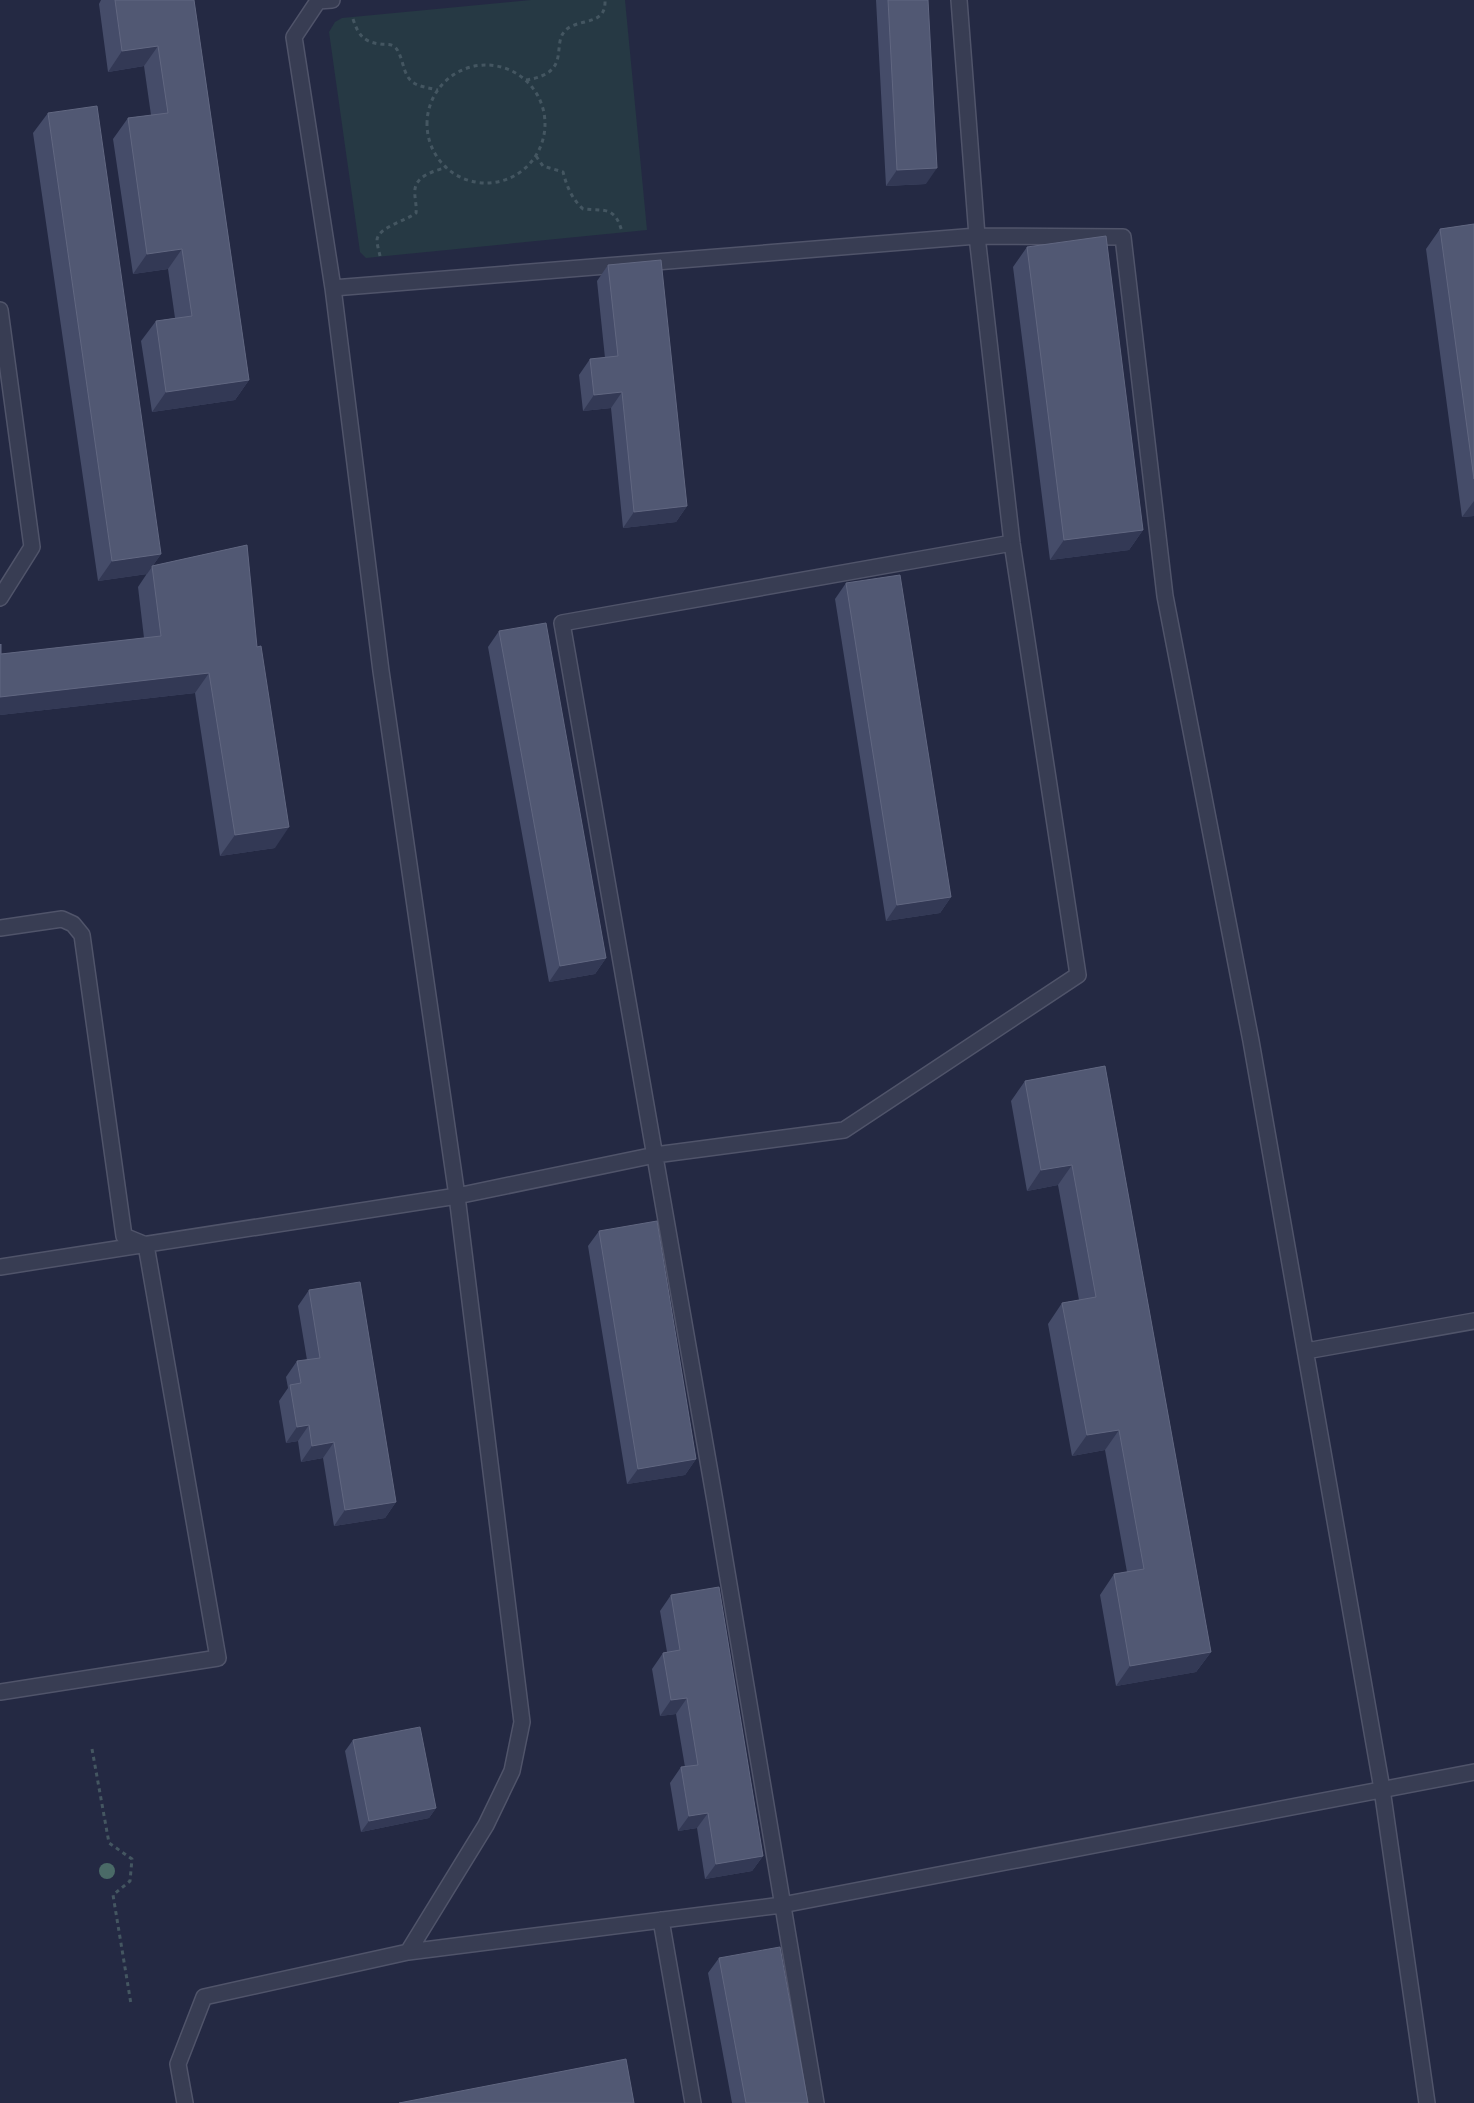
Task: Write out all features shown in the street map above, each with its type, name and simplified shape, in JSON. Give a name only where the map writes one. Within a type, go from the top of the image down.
[{"type":"lane","points":[[332,0],[318,2],[294,37],[333,288],[382,671],[457,1196],[522,1722],[512,1771],[486,1826],[408,1952]]},
{"type":"lane","points":[[0,1267],[457,1196],[654,1155],[844,1130],[1078,975],[1012,543],[977,236],[959,0]]},
{"type":"lane","points":[[333,288],[977,236],[1123,237],[1165,596],[1251,1041],[1306,1351],[1382,1789],[1427,2103]]},
{"type":"lane","points":[[0,310],[5,385],[32,547],[0,598]]},
{"type":"lane","points":[[816,2103],[562,623],[1012,543]]},
{"type":"lane","points":[[0,928],[62,919],[73,924],[82,935],[124,1236],[146,1245]]},
{"type":"lane","points":[[0,1692],[218,1658],[146,1245]]},
{"type":"lane","points":[[1306,1351],[1474,1321]]},
{"type":"lane","points":[[185,2103],[178,2064],[204,1997],[408,1952],[782,1905],[1474,1772]]},
{"type":"lane","points":[[661,1920],[693,2103]]},
{"type":"path","points":[[526,80],[539,78],[548,73],[558,60],[560,37],[571,26],[593,21],[600,16],[605,8],[605,0]]},
{"type":"path","points":[[353,18],[358,33],[365,39],[378,44],[392,44],[398,50],[406,77],[414,84],[438,90]]},
{"type":"path","points":[[476,65],[494,65],[511,70],[526,80],[537,94],[544,110],[546,126],[543,142],[536,156],[525,168],[512,177],[497,182],[481,183],[465,179],[447,167],[440,160],[432,146],[428,129],[429,112],[438,90],[446,81],[460,71],[476,65]]},
{"type":"path","points":[[536,156],[543,166],[563,172],[570,194],[583,209],[604,209],[611,212],[619,220],[622,232]]},
{"type":"path","points":[[380,256],[377,238],[380,232],[408,220],[416,213],[415,190],[417,182],[425,175],[447,167]]},
{"type":"path","points":[[92,1748],[109,1843],[132,1859],[130,1881],[114,1895],[131,2004]]},
{"type":"shaded area","points":[[531,0],[625,0],[647,230],[366,258],[360,252],[329,32],[335,22],[342,18]]},
{"type":"building","points":[[115,0],[194,0],[249,380],[166,392],[156,321],[192,316],[182,249],[147,254],[128,118],[168,113],[158,46],[122,51]]},
{"type":"building","points":[[888,0],[928,0],[937,168],[897,170]]},
{"type":"building","points":[[97,106],[161,554],[112,561],[48,113]]},
{"type":"building","points":[[1474,224],[1474,479],[1440,229]]},
{"type":"building","points":[[1106,236],[1143,530],[1064,540],[1027,247]]},
{"type":"building","points":[[661,260],[687,506],[634,512],[622,392],[594,395],[590,359],[618,356],[608,265]]},
{"type":"building","points":[[247,545],[257,647],[261,646],[289,827],[235,835],[209,673],[0,697],[0,645],[1,654],[161,636],[152,566]]},
{"type":"building","points":[[900,575],[951,897],[897,905],[846,583]]},
{"type":"building","points":[[546,623],[606,958],[560,966],[499,631]]},
{"type":"building","points":[[1105,1066],[1211,1652],[1130,1666],[1114,1574],[1144,1569],[1119,1430],[1087,1435],[1062,1303],[1096,1297],[1072,1165],[1041,1170],[1025,1081]]},
{"type":"building","points":[[657,1221],[696,1459],[638,1469],[599,1231]]},
{"type":"building","points":[[360,1282],[396,1502],[345,1510],[334,1442],[312,1446],[309,1425],[297,1427],[290,1385],[301,1383],[297,1361],[320,1358],[309,1290]]},
{"type":"building","points":[[719,1587],[763,1856],[716,1864],[708,1813],[689,1816],[681,1767],[698,1765],[687,1698],[671,1700],[663,1653],[680,1650],[671,1595]]},
{"type":"building","points":[[420,1727],[436,1808],[369,1821],[353,1740]]},
{"type":"building","points":[[780,1947],[808,2103],[746,2103],[719,1958]]},
{"type":"building","points":[[626,2059],[634,2103],[399,2103]]}]
